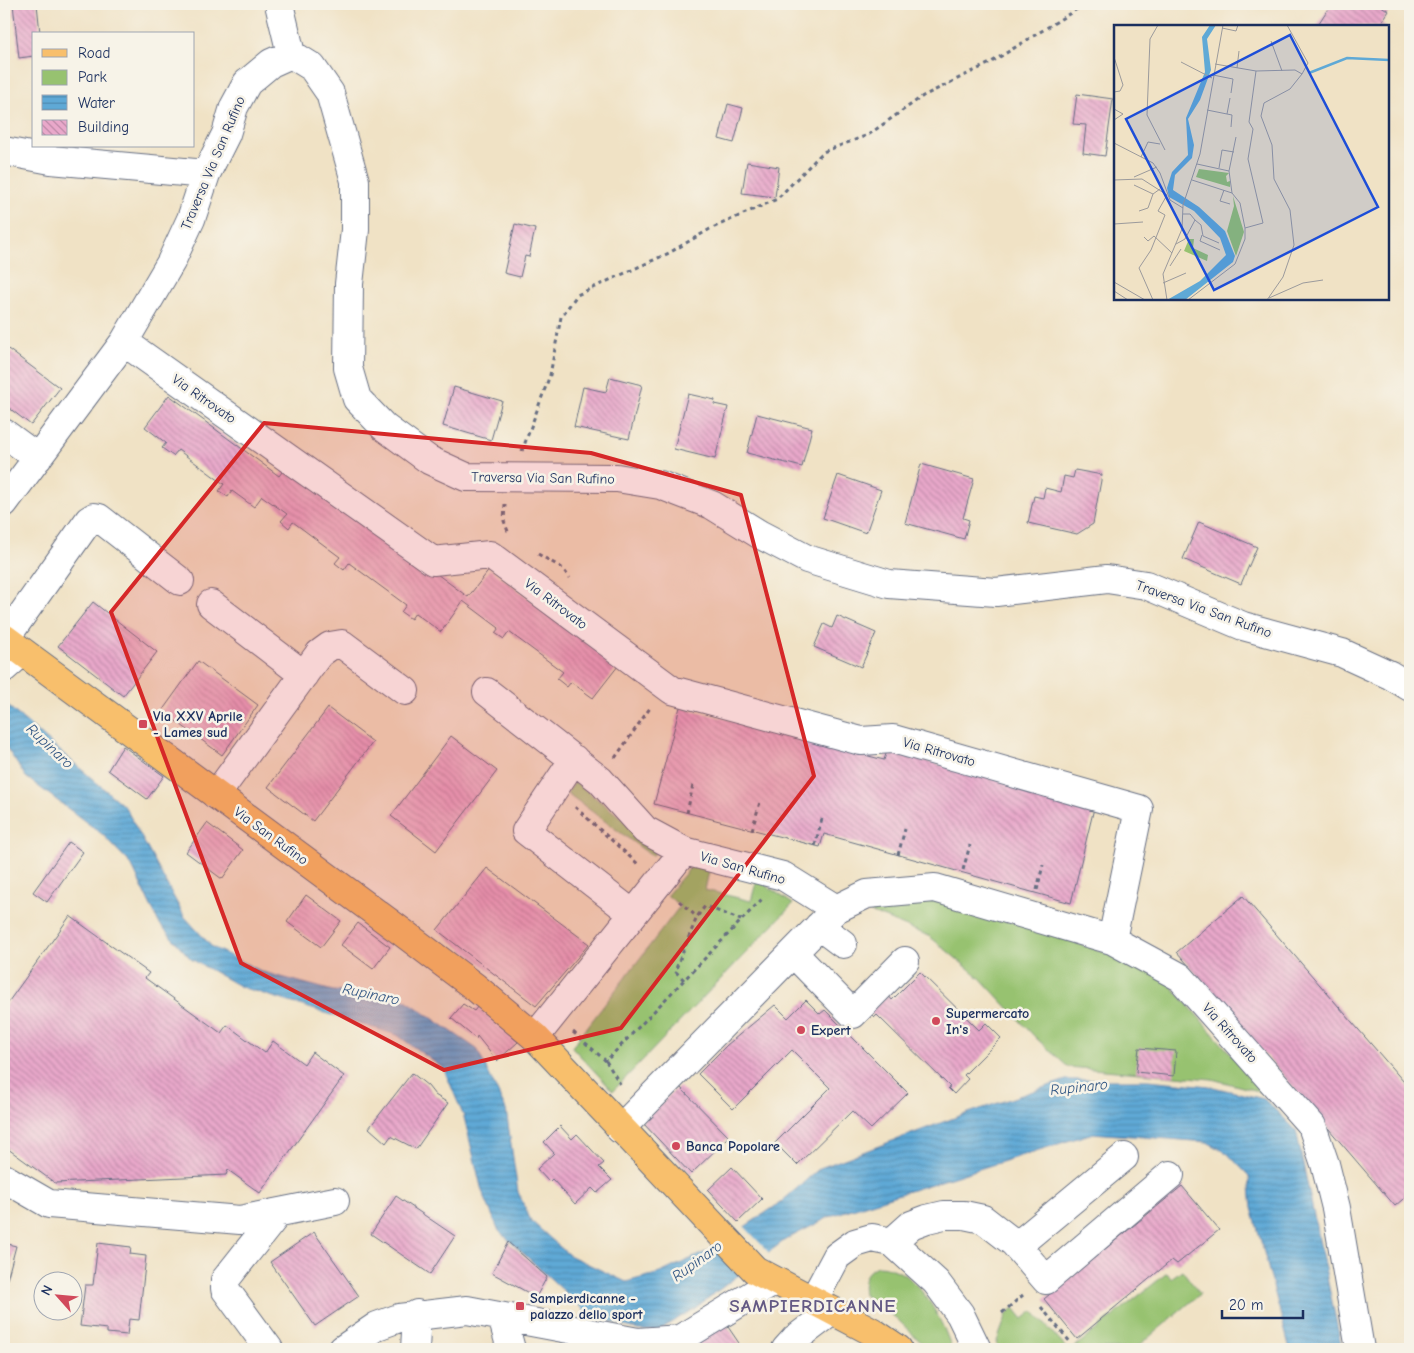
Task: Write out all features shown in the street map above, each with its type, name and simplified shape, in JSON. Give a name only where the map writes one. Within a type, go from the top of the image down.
[{"type":"main road","name":"Via San Rufino","points":[[8,652],[216,795],[461,976],[535,1037],[724,1238],[765,1275],[872,1332],[898,1349]]},
{"type":"street","points":[[279,4],[291,54]]},
{"type":"street","name":"Traversa Via San Rufino","points":[[4,503],[124,342],[171,262],[191,219],[206,174],[226,134],[234,107],[247,83],[271,63],[291,54],[312,67],[330,93],[355,182],[355,230],[349,284],[348,368],[357,399],[384,428],[429,460],[466,477],[617,478],[660,485],[712,505],[807,559],[889,584],[996,592],[1107,579],[1146,585],[1243,626],[1342,653],[1390,674],[1410,687]]},
{"type":"street","points":[[4,150],[51,160],[206,174]]},
{"type":"street","name":"Via Ritrovato","points":[[124,342],[433,561],[490,555],[672,690],[861,741],[893,739],[1140,809],[1112,940],[1180,977],[1312,1126],[1325,1164],[1336,1208],[1360,1349]]},
{"type":"street","points":[[4,434],[38,458]]},
{"type":"street","points":[[8,652],[89,520],[94,517],[99,518],[180,581]]},
{"type":"street","points":[[211,604],[304,675]]},
{"type":"street","points":[[216,795],[319,654],[330,646],[342,644],[405,691]]},
{"type":"street","points":[[487,692],[600,780],[645,830],[684,851]]},
{"type":"street","points":[[574,759],[526,831],[633,914]]},
{"type":"street","name":"Via San Rufino","points":[[535,1037],[684,851],[783,876],[827,918],[843,944]]},
{"type":"street","points":[[620,1129],[827,918],[867,894],[935,888],[1112,940]]},
{"type":"street","points":[[792,953],[853,1014],[905,961]]},
{"type":"street","points":[[1014,1243],[1025,1239],[1124,1157]]},
{"type":"street","points":[[892,1242],[911,1226],[944,1215],[964,1215],[983,1219],[1014,1243],[1046,1280],[1170,1175]]},
{"type":"street","points":[[4,1178],[49,1204],[240,1220],[335,1201]]},
{"type":"street","points":[[269,1349],[224,1289],[225,1280],[278,1212]]},
{"type":"street","points":[[786,1349],[822,1306],[836,1256],[855,1243],[872,1238],[892,1242],[936,1282],[960,1314],[977,1349]]},
{"type":"street","points":[[342,1349],[377,1326],[417,1314],[467,1310],[633,1347],[680,1339],[765,1275]]},
{"type":"street","points":[[415,1349],[417,1314]]},
{"type":"street","points":[[502,1317],[511,1349]]},
{"type":"path","points":[[512,477],[550,375],[561,317],[577,295],[617,278],[669,253],[710,229],[777,199],[823,152],[868,134],[923,96],[990,64],[1085,4]]},
{"type":"path","points":[[600,780],[666,685]]},
{"type":"path","points":[[687,813],[693,785]]},
{"type":"path","points":[[752,830],[760,802]]},
{"type":"path","points":[[571,803],[697,917]]},
{"type":"path","points":[[816,846],[822,818]]},
{"type":"path","points":[[898,855],[905,829]]},
{"type":"path","points":[[963,873],[970,845]]},
{"type":"path","points":[[1036,893],[1043,865]]},
{"type":"path","points":[[553,1014],[606,1061],[783,876]]},
{"type":"path","points":[[684,980],[675,971],[697,917],[706,906],[741,920]]},
{"type":"path","points":[[1002,1313],[1027,1291]]},
{"type":"highlighted area","points":[[264,423],[591,453],[741,495],[814,776],[621,1028],[444,1070],[241,963],[111,612]]},
{"type":"green space","points":[[575,782],[659,847],[652,856],[567,793]]},
{"type":"green space","points":[[695,862],[710,867],[705,890],[751,901],[757,879],[793,904],[613,1091],[572,1047],[680,906],[667,895]]},
{"type":"green space","points":[[932,896],[1134,962],[1166,980],[1265,1093],[1212,1079],[1068,1067],[1035,1037],[980,978],[929,936],[865,910],[899,898]]},
{"type":"green space","points":[[877,1266],[891,1268],[904,1274],[915,1284],[934,1309],[952,1349],[928,1349],[896,1318],[864,1295],[863,1285],[865,1278],[869,1271]]},
{"type":"green space","points":[[1182,1270],[1200,1294],[1135,1349],[1072,1349],[1167,1273],[1171,1278]]},
{"type":"green space","points":[[1014,1308],[1023,1319],[1033,1311],[1067,1349],[1001,1349],[996,1344],[1007,1314]]},
{"type":"water","name":"Rupinaro","points":[[4,700],[9,707],[125,807],[184,916],[212,947],[263,972],[333,991],[400,996],[477,1049],[506,1110],[518,1192],[531,1221],[569,1255],[626,1282],[660,1273],[710,1250],[780,1203],[820,1168],[954,1118],[1066,1080],[1148,1080],[1209,1086],[1264,1099],[1296,1130],[1342,1349],[1290,1349],[1252,1208],[1249,1176],[1227,1153],[1207,1142],[1093,1133],[833,1215],[785,1240],[695,1308],[658,1331],[638,1330],[590,1315],[499,1231],[482,1191],[464,1117],[444,1069],[397,1035],[241,987],[191,959],[159,923],[131,864],[102,834],[26,777],[4,744]]},
{"type":"pier","points":[[743,1225],[770,1254],[748,1271],[726,1236]]},
{"type":"building","points":[[13,4],[37,4],[40,32],[32,32],[32,56],[19,58]]},
{"type":"building","points":[[1331,4],[1378,4],[1389,11],[1381,23],[1384,25],[1318,25]]},
{"type":"building","points":[[1077,94],[1113,99],[1105,156],[1083,153],[1086,125],[1073,124]]},
{"type":"building","points":[[728,104],[743,108],[734,143],[719,139]]},
{"type":"building","points":[[747,162],[779,167],[775,197],[742,193]]},
{"type":"building","points":[[515,224],[535,229],[529,257],[525,256],[520,277],[504,273]]},
{"type":"building","points":[[4,346],[60,388],[31,425],[4,404]]},
{"type":"building","points":[[610,377],[642,385],[629,439],[574,427],[583,387],[606,392]]},
{"type":"building","points":[[454,387],[502,401],[491,440],[443,426]]},
{"type":"building","points":[[688,394],[715,400],[714,404],[728,407],[715,459],[674,449]]},
{"type":"building","points":[[169,395],[279,476],[288,464],[468,597],[490,569],[618,666],[593,698],[571,682],[567,687],[557,679],[563,672],[509,632],[504,639],[495,633],[499,628],[463,601],[441,632],[415,613],[411,619],[401,612],[406,605],[349,563],[344,570],[335,563],[340,557],[293,522],[289,528],[281,521],[287,514],[262,496],[254,507],[232,491],[228,497],[219,491],[224,484],[178,450],[173,456],[162,448],[166,443],[145,427]]},
{"type":"building","points":[[757,414],[812,428],[802,467],[747,453]]},
{"type":"building","points":[[921,464],[974,479],[963,518],[969,520],[964,539],[905,523]]},
{"type":"building","points":[[1075,470],[1102,475],[1093,524],[1077,534],[1028,523],[1034,496],[1043,498],[1045,488],[1061,492],[1064,476],[1073,478]]},
{"type":"building","points":[[838,475],[881,490],[866,533],[823,518]]},
{"type":"building","points":[[1199,522],[1257,547],[1241,584],[1183,559]]},
{"type":"building","points":[[93,602],[157,652],[123,696],[58,646]]},
{"type":"building","points":[[837,616],[876,633],[861,667],[814,647],[824,624],[832,628]]},
{"type":"building","points":[[198,661],[258,705],[222,755],[162,711]]},
{"type":"building","points":[[680,707],[884,760],[887,751],[1095,804],[1071,903],[824,834],[820,847],[654,804]]},
{"type":"building","points":[[328,708],[373,742],[313,821],[268,787]]},
{"type":"building","points":[[451,736],[497,771],[436,851],[391,816]]},
{"type":"building","points":[[123,746],[164,776],[147,799],[108,770]]},
{"type":"building","points":[[207,823],[243,850],[222,879],[186,852]]},
{"type":"building","points":[[69,842],[83,852],[47,902],[33,892]]},
{"type":"building","points":[[487,868],[589,944],[536,1006],[437,930]]},
{"type":"building","points":[[306,895],[341,921],[321,947],[287,922]]},
{"type":"building","points":[[1243,896],[1410,1089],[1410,1193],[1395,1206],[1177,952]]},
{"type":"building","points":[[70,916],[149,973],[145,978],[221,1033],[227,1025],[265,1053],[273,1041],[304,1064],[312,1052],[344,1076],[260,1193],[228,1170],[226,1175],[55,1183],[4,1146],[4,1008]]},
{"type":"building","points":[[358,923],[390,947],[373,969],[341,945]]},
{"type":"building","points":[[920,972],[979,1030],[986,1023],[1001,1038],[964,1075],[968,1079],[954,1094],[948,1088],[950,1087],[877,1015],[875,1017],[870,1012],[888,995],[892,1000]]},
{"type":"building","points":[[806,1000],[820,1014],[825,1010],[908,1093],[871,1129],[852,1111],[797,1165],[775,1143],[830,1088],[792,1050],[733,1109],[698,1074],[727,1045],[775,1005],[788,1018]]},
{"type":"building","points":[[463,1004],[474,1011],[478,1006],[518,1042],[497,1061],[477,1036],[476,1039],[451,1018]]},
{"type":"building","points":[[1139,1048],[1176,1051],[1174,1076],[1136,1072]]},
{"type":"building","points":[[412,1073],[428,1086],[435,1095],[448,1103],[416,1149],[391,1136],[386,1143],[369,1128]]},
{"type":"building","points":[[679,1086],[729,1137],[691,1174],[642,1122]]},
{"type":"building","points":[[560,1126],[572,1139],[577,1134],[604,1163],[599,1167],[612,1180],[597,1193],[592,1188],[575,1204],[552,1179],[549,1182],[537,1169],[554,1153],[544,1142]]},
{"type":"building","points":[[732,1167],[762,1199],[738,1222],[708,1190]]},
{"type":"building","points":[[1182,1186],[1219,1230],[1177,1264],[1172,1260],[1077,1339],[1044,1299]]},
{"type":"building","points":[[396,1196],[455,1236],[430,1274],[371,1234]]},
{"type":"building","points":[[314,1232],[359,1296],[315,1326],[270,1262]]},
{"type":"building","points":[[508,1242],[547,1277],[536,1297],[492,1273]]},
{"type":"building","points":[[4,1243],[16,1246],[4,1291]]},
{"type":"building","points":[[98,1243],[131,1247],[130,1254],[146,1256],[139,1320],[129,1319],[127,1335],[107,1333],[107,1329],[80,1326],[85,1285],[93,1285]]},
{"type":"building","points":[[724,1321],[743,1349],[693,1349],[689,1344]]},
{"type":"place","name":"Via XXV Aprile - Lames sud","points":[[143,724]]},
{"type":"place","name":"Supermercato In's","points":[[936,1021]]},
{"type":"place","name":"Expert","points":[[801,1030]]},
{"type":"place","name":"Banca Popolare","points":[[676,1146]]},
{"type":"place","name":"Sampierdicanne - palazzo dello sport","points":[[520,1306]]},
{"type":"district","name":"SAMPIERDICANNE","points":[[813,1306]]}]
